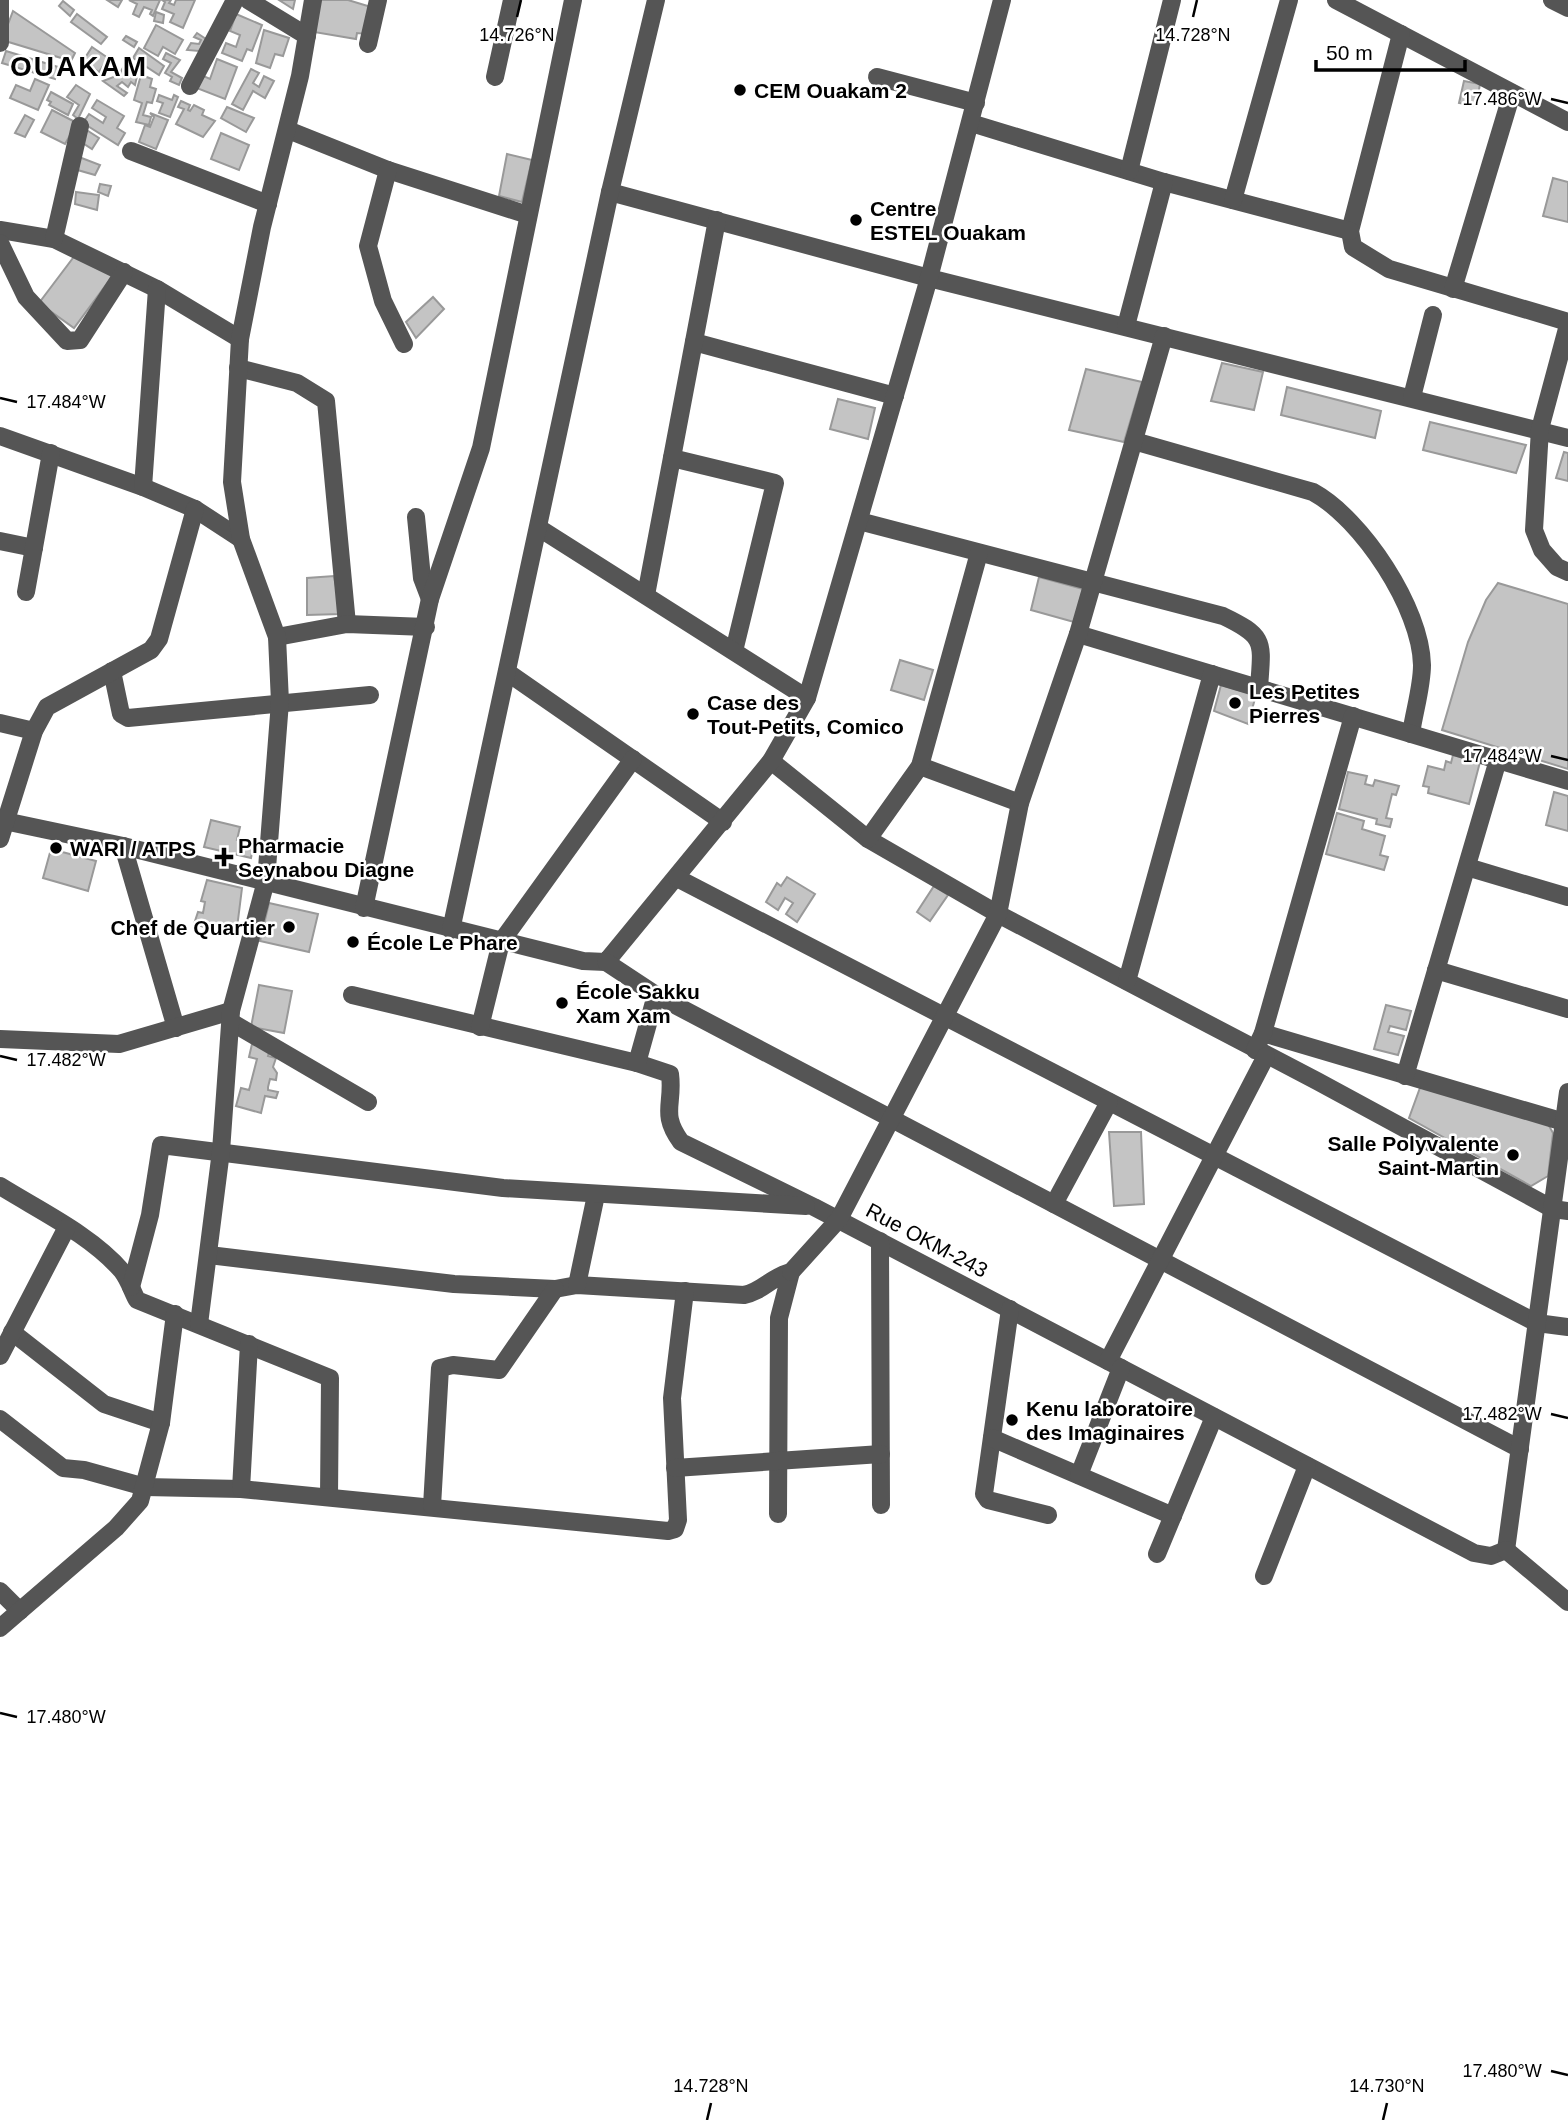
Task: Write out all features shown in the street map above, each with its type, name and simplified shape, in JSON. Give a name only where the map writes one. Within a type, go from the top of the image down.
[{"type":"street","points":[[0,0],[0,43]]},
{"type":"street","points":[[190,86],[234,0]]},
{"type":"street","points":[[248,0],[307,36]]},
{"type":"street","points":[[199,1324],[220,1151],[231,1017],[266,881],[280,702],[277,637],[242,539],[232,482],[240,339],[268,204],[288,130],[313,0]]},
{"type":"street","points":[[368,44],[378,0]]},
{"type":"street","points":[[495,77],[512,0]]},
{"type":"street","points":[[364,908],[430,599],[481,448],[573,0]]},
{"type":"street","points":[[451,930],[610,192],[656,0]]},
{"type":"street","points":[[606,961],[771,761],[807,698],[929,278],[1002,0]]},
{"type":"street","points":[[1129,171],[1172,0]]},
{"type":"street","points":[[1233,201],[1289,0]]},
{"type":"street","points":[[1336,0],[1568,122]]},
{"type":"street","points":[[1552,0],[1568,8]]},
{"type":"street","points":[[1401,34],[1350,232],[1353,247],[1389,269],[1568,323],[1540,429],[1534,530],[1542,550],[1557,567],[1568,572]]},
{"type":"street","points":[[877,76],[976,103]]},
{"type":"street","points":[[1454,289],[1512,93]]},
{"type":"street","points":[[971,124],[1164,182],[1350,232]]},
{"type":"street","points":[[54,239],[80,126]]},
{"type":"street","points":[[288,130],[388,170],[528,215]]},
{"type":"street","points":[[131,151],[268,204]]},
{"type":"street","points":[[388,170],[368,246],[383,301],[404,344]]},
{"type":"street","points":[[1126,326],[1164,182]]},
{"type":"street","points":[[610,192],[929,278],[1568,438]]},
{"type":"street","points":[[646,595],[717,220]]},
{"type":"street","points":[[0,230],[54,239],[157,289],[240,339]]},
{"type":"street","points":[[0,243],[26,297],[67,341],[80,340],[124,272]]},
{"type":"street","points":[[144,487],[157,289]]},
{"type":"street","points":[[1412,397],[1433,315]]},
{"type":"street","points":[[779,1514],[776,1463],[779,1318],[791,1272],[839,1219],[998,915],[1020,803],[1078,634],[1164,336]]},
{"type":"street","points":[[694,342],[895,396]]},
{"type":"street","points":[[238,368],[297,383],[326,401],[347,624]]},
{"type":"street","points":[[0,436],[144,487],[195,509],[242,539]]},
{"type":"street","points":[[1134,441],[1313,492],[1335,506],[1367,543],[1408,606],[1422,664],[1411,734]]},
{"type":"street","points":[[26,592],[51,453]]},
{"type":"street","points":[[672,458],[775,483],[734,651]]},
{"type":"street","points":[[0,839],[2,821],[34,732],[47,707],[151,650],[159,639],[195,509]]},
{"type":"street","points":[[416,517],[422,578],[430,599]]},
{"type":"street","points":[[859,521],[1223,616],[1252,630],[1262,647],[1259,688]]},
{"type":"street","points":[[539,528],[807,698]]},
{"type":"street","points":[[0,541],[34,548]]},
{"type":"street","points":[[867,839],[920,766],[979,552]]},
{"type":"street","points":[[277,637],[347,624],[426,627]]},
{"type":"street","points":[[1078,634],[1568,781]]},
{"type":"street","points":[[112,671],[124,718],[370,695]]},
{"type":"street","points":[[507,672],[723,822]]},
{"type":"street","points":[[1127,981],[1212,674]]},
{"type":"street","points":[[1079,1475],[1114,1364],[1160,1260],[1214,1156],[1261,1053],[1264,1033],[1353,716]]},
{"type":"street","points":[[0,723],[34,732]]},
{"type":"street","points":[[480,1027],[501,942],[633,759]]},
{"type":"street","points":[[1405,1076],[1498,760]]},
{"type":"street","points":[[771,761],[867,839],[998,915],[1560,1210]]},
{"type":"street","points":[[920,766],[1020,803]]},
{"type":"street","points":[[2,821],[123,846],[501,942],[583,961],[606,961],[656,995],[1520,1449]]},
{"type":"street","points":[[123,846],[176,1028]]},
{"type":"street","points":[[1467,867],[1568,897]]},
{"type":"street","points":[[677,878],[1537,1323],[1568,1327]]},
{"type":"street","points":[[1436,970],[1568,1009]]},
{"type":"street","name":"Rue OKM-243","points":[[352,995],[636,1063],[670,1074],[671,1089],[666,1107],[670,1126],[681,1142],[814,1206],[1474,1553],[1491,1556],[1506,1550]]},
{"type":"street","points":[[636,1063],[656,995]]},
{"type":"street","points":[[0,1039],[119,1044],[176,1028],[231,1017],[368,1102]]},
{"type":"street","points":[[1264,1033],[1564,1122]]},
{"type":"street","points":[[1568,1092],[1560,1210],[1537,1323],[1506,1550],[1568,1602]]},
{"type":"street","points":[[1054,1204],[1109,1102]]},
{"type":"street","points":[[131,1287],[150,1216],[161,1145],[372,1174],[596,1195],[814,1206]]},
{"type":"street","points":[[0,1186],[67,1227],[114,1263],[138,1300],[330,1378],[328,1497]]},
{"type":"street","points":[[577,1285],[596,1195]]},
{"type":"street","points":[[0,1356],[67,1227]]},
{"type":"street","points":[[880,1241],[881,1505]]},
{"type":"street","points":[[209,1255],[454,1284],[555,1289],[577,1285],[755,1293],[779,1274],[791,1272]]},
{"type":"street","points":[[432,1506],[440,1368],[453,1365],[499,1370],[555,1289]]},
{"type":"street","points":[[0,1419],[63,1468],[85,1470],[145,1487],[241,1489],[668,1531],[675,1529],[678,1520],[672,1398],[685,1291]]},
{"type":"street","points":[[1010,1309],[984,1494],[988,1500],[1048,1515]]},
{"type":"street","points":[[0,1628],[116,1528],[136,1507],[145,1487],[161,1423],[175,1314]]},
{"type":"street","points":[[12,1332],[104,1404],[161,1423]]},
{"type":"street","points":[[241,1489],[249,1343]]},
{"type":"street","points":[[1157,1554],[1214,1417]]},
{"type":"street","points":[[992,1438],[1172,1516]]},
{"type":"street","points":[[675,1468],[881,1454]]},
{"type":"street","points":[[1264,1576],[1307,1466]]},
{"type":"street","points":[[0,1591],[20,1611]]},
{"type":"building","points":[[107,0],[122,0],[118,7]]},
{"type":"building","points":[[129,0],[160,0],[153,16],[150,14],[152,10],[144,7],[139,17],[133,14],[137,4]]},
{"type":"building","points":[[162,0],[171,0],[169,3],[174,5],[176,0],[195,0],[183,28],[170,22],[174,14],[162,9],[165,2]]},
{"type":"building","points":[[279,0],[295,0],[293,9]]},
{"type":"building","points":[[316,0],[348,0],[371,7],[366,34],[357,33],[356,39],[314,32]]},
{"type":"building","points":[[63,1],[74,10],[70,16],[59,6]]},
{"type":"building","points":[[13,11],[75,53],[71,61],[2,40]]},
{"type":"building","points":[[156,12],[164,15],[163,23],[154,21]]},
{"type":"building","points":[[77,14],[107,37],[101,44],[71,22]]},
{"type":"building","points":[[236,14],[262,25],[252,51],[247,49],[242,61],[222,53],[226,43],[236,47],[240,35],[230,31]]},
{"type":"building","points":[[156,25],[183,40],[175,54],[163,47],[158,56],[144,48]]},
{"type":"building","points":[[264,30],[289,38],[283,56],[275,54],[270,68],[256,63]]},
{"type":"building","points":[[197,33],[206,39],[199,51],[187,50],[191,43],[199,44],[201,40],[194,37]]},
{"type":"building","points":[[126,36],[137,42],[134,47],[123,40]]},
{"type":"building","points":[[92,47],[108,58],[99,72],[83,61]]},
{"type":"building","points":[[139,48],[164,66],[159,75],[133,58]]},
{"type":"building","points":[[6,51],[58,67],[55,79],[2,63]]},
{"type":"building","points":[[166,53],[180,60],[171,72],[182,78],[179,85],[170,81],[172,77],[165,73],[171,63],[163,59]]},
{"type":"building","points":[[217,59],[237,67],[225,99],[194,87],[199,74],[210,79]]},
{"type":"building","points":[[125,64],[138,72],[135,85],[131,82],[128,87],[122,82],[117,86],[127,93],[124,96],[103,81],[119,75]]},
{"type":"building","points":[[251,69],[259,73],[253,83],[259,87],[264,76],[274,81],[265,98],[253,91],[243,110],[232,104]]},
{"type":"building","points":[[141,75],[152,79],[150,87],[156,89],[152,103],[147,102],[143,115],[151,117],[149,125],[136,122],[142,103],[134,100]]},
{"type":"building","points":[[35,79],[49,85],[38,110],[10,98],[16,85],[30,91]]},
{"type":"building","points":[[1464,81],[1480,84],[1476,106],[1459,103]]},
{"type":"building","points":[[76,85],[90,94],[78,119],[73,115],[79,105],[67,97]]},
{"type":"building","points":[[51,92],[73,104],[68,115],[49,105],[51,102],[47,100]]},
{"type":"building","points":[[159,95],[172,100],[174,95],[178,97],[170,117],[159,113],[163,103],[157,101]]},
{"type":"building","points":[[97,100],[124,116],[117,128],[125,133],[118,145],[83,123],[89,114],[103,123],[106,117],[92,108]]},
{"type":"building","points":[[181,101],[190,105],[188,110],[194,105],[204,110],[202,115],[215,121],[203,137],[176,124],[184,109],[178,107]]},
{"type":"building","points":[[227,107],[254,118],[246,132],[221,118]]},
{"type":"building","points":[[52,110],[77,123],[65,144],[41,132]]},
{"type":"building","points":[[150,113],[168,120],[156,149],[139,142],[145,125],[150,127],[154,117]]},
{"type":"building","points":[[25,115],[34,120],[25,137],[15,133]]},
{"type":"building","points":[[85,129],[99,138],[92,149],[78,140]]},
{"type":"building","points":[[221,133],[249,145],[239,170],[211,159]]},
{"type":"building","points":[[507,154],[532,160],[522,202],[499,196]]},
{"type":"building","points":[[79,157],[100,165],[95,175],[74,169]]},
{"type":"building","points":[[1553,178],[1568,182],[1568,222],[1543,216]]},
{"type":"building","points":[[100,184],[111,186],[108,196],[98,192]]},
{"type":"building","points":[[76,192],[99,195],[97,210],[75,204]]},
{"type":"building","points":[[76,254],[114,274],[74,328],[39,303]]},
{"type":"building","points":[[433,297],[444,309],[416,338],[406,322]]},
{"type":"building","points":[[1222,363],[1263,372],[1254,410],[1211,401]]},
{"type":"building","points":[[1086,369],[1142,382],[1124,442],[1069,430]]},
{"type":"building","points":[[1287,387],[1381,411],[1375,438],[1281,415]]},
{"type":"building","points":[[838,399],[875,408],[868,439],[830,429]]},
{"type":"building","points":[[1430,422],[1526,445],[1516,473],[1423,450]]},
{"type":"building","points":[[1564,452],[1568,453],[1568,481],[1556,478]]},
{"type":"building","points":[[334,576],[341,614],[307,615],[307,578]]},
{"type":"building","points":[[1039,577],[1083,589],[1074,622],[1031,610]]},
{"type":"building","points":[[1498,583],[1568,604],[1568,769],[1442,730],[1468,642],[1486,600]]},
{"type":"building","points":[[900,660],[933,670],[924,700],[891,690]]},
{"type":"building","name":"Les Petites Pierres","points":[[1221,685],[1256,695],[1248,724],[1214,711]]},
{"type":"building","points":[[1453,755],[1480,762],[1469,804],[1428,793],[1429,787],[1423,786],[1428,766],[1444,770],[1446,761],[1451,763]]},
{"type":"building","points":[[1348,772],[1367,776],[1365,784],[1373,786],[1375,780],[1399,786],[1396,795],[1392,794],[1386,818],[1392,819],[1390,827],[1376,824],[1377,819],[1339,809]]},
{"type":"building","points":[[1554,792],[1568,796],[1568,831],[1546,825]]},
{"type":"building","points":[[1337,813],[1364,821],[1362,829],[1385,836],[1380,855],[1388,857],[1384,870],[1326,854]]},
{"type":"building","points":[[211,820],[240,827],[237,840],[254,843],[251,858],[204,847]]},
{"type":"building","points":[[51,849],[96,861],[88,891],[43,878]]},
{"type":"building","points":[[787,877],[815,894],[797,922],[786,914],[793,903],[785,898],[778,910],[766,902],[777,883],[781,886]]},
{"type":"building","points":[[207,880],[242,888],[236,936],[194,924],[198,912],[203,913],[205,902],[201,901]]},
{"type":"building","points":[[934,886],[948,895],[930,921],[917,912]]},
{"type":"building","name":"Chef de Quartier","points":[[269,903],[318,914],[309,952],[260,941]]},
{"type":"building","points":[[259,985],[292,991],[284,1033],[251,1027]]},
{"type":"building","points":[[1386,1005],[1411,1011],[1406,1030],[1390,1026],[1388,1032],[1404,1036],[1398,1055],[1374,1049]]},
{"type":"building","points":[[252,1044],[270,1049],[268,1056],[276,1058],[273,1067],[277,1073],[276,1080],[270,1079],[268,1090],[278,1092],[276,1098],[265,1096],[261,1113],[236,1106],[241,1088],[249,1090],[257,1059],[249,1057]]},
{"type":"building","name":"Salle Polyvalente Saint-Martin","points":[[1421,1085],[1548,1124],[1553,1133],[1548,1176],[1531,1186],[1409,1118]]},
{"type":"building","points":[[1109,1132],[1141,1132],[1144,1204],[1114,1206]]},
{"type":"place","name":"CEM Ouakam 2","points":[[740,90]]},
{"type":"place","name":"Centre ESTEL Ouakam","points":[[856,220]]},
{"type":"place","name":"Les Petites Pierres","points":[[1235,703]]},
{"type":"place","name":"Case des Tout-Petits, Comico","points":[[693,714]]},
{"type":"place","name":"WARI / ATPS","points":[[56,848]]},
{"type":"place","name":"Pharmacie Seynabou Diagne","points":[[224,857]]},
{"type":"place","name":"Chef de Quartier","points":[[289,927]]},
{"type":"place","name":"École Le Phare","points":[[353,942]]},
{"type":"place","name":"École Sakku Xam Xam","points":[[562,1003]]},
{"type":"place","name":"Salle Polyvalente Saint-Martin","points":[[1513,1155]]},
{"type":"place","name":"Kenu laboratoire des Imaginaires","points":[[1012,1420]]},
{"type":"district","name":"OUAKAM","points":[[79,66]]}]
